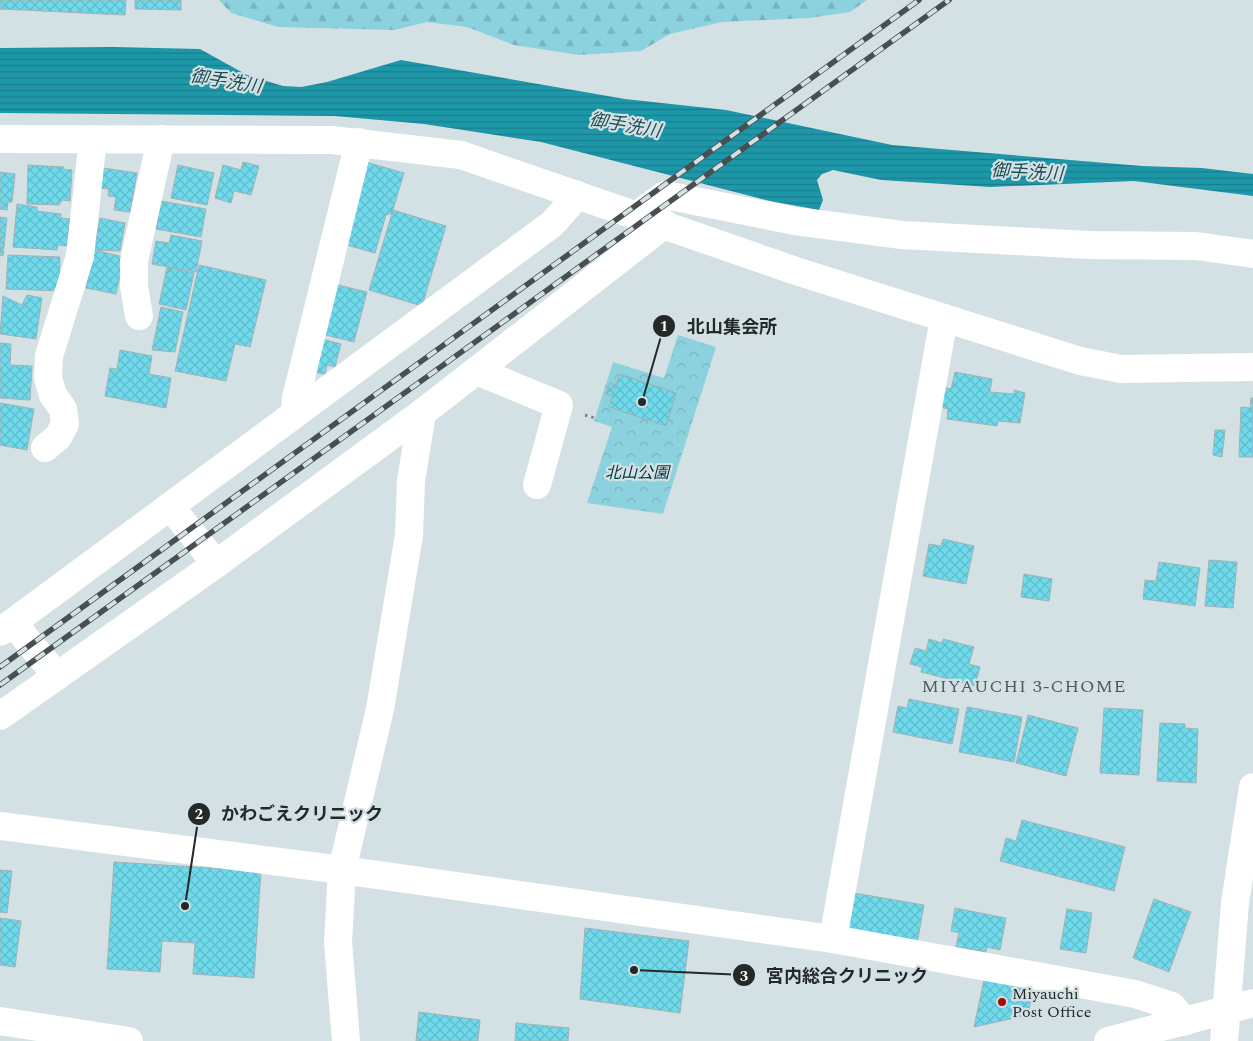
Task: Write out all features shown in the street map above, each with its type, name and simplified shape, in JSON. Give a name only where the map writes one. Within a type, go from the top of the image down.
[{"type":"street","points":[[0,139],[359,142],[461,156],[665,224],[796,271],[1080,361],[1121,369],[1253,367]]},
{"type":"street","points":[[45,448],[58,437],[65,424],[63,409],[53,396],[48,378],[48,356],[80,256],[92,139]]},
{"type":"street","points":[[138,316],[134,286],[134,261],[161,139]]},
{"type":"street","points":[[295,414],[296,398],[359,142]]},
{"type":"street","points":[[57,676],[6,627],[552,224],[570,205],[575,194]]},
{"type":"street","points":[[637,215],[665,195],[795,221],[902,235],[1089,244],[1196,246],[1253,254]]},
{"type":"street","points":[[0,716],[216,564],[422,413],[665,224]]},
{"type":"street","points":[[833,939],[944,318]]},
{"type":"street","points":[[477,371],[559,404],[537,485]]},
{"type":"street","points":[[346,1041],[338,942],[342,870],[380,709],[410,535],[411,481],[422,413]]},
{"type":"street","points":[[170,506],[216,564]]},
{"type":"street","points":[[1224,1041],[1235,903],[1253,787]]},
{"type":"street","points":[[0,826],[342,870],[833,939],[1135,994],[1172,1006],[1184,1022]]},
{"type":"street","points":[[1108,1041],[1253,1003]]},
{"type":"street","points":[[0,1021],[129,1041]]},
{"type":"green space","points":[[219,0],[867,0],[850,12],[809,18],[722,22],[670,34],[641,51],[579,55],[514,45],[467,27],[427,22],[394,30],[278,27],[231,13]]},
{"type":"green space","name":"北山公園","points":[[678,335],[716,347],[663,514],[587,503],[612,427],[594,421],[613,362],[664,378]],"holes":[[[620,374],[676,393],[665,426],[609,407],[612,396],[607,394],[616,385]]]},
{"type":"water","name":"御手洗川","points":[[113,47],[200,49],[247,75],[283,86],[301,87],[327,82],[401,60],[625,99],[726,110],[892,145],[1142,166],[1202,168],[1253,174],[1253,196],[1134,181],[990,187],[881,180],[833,170],[822,174],[817,180],[823,200],[819,210],[770,201],[541,142],[424,124],[335,116],[0,113],[0,48]]},
{"type":"building","points":[[0,0],[126,0],[125,15],[0,9]]},
{"type":"building","points":[[135,0],[181,0],[181,10],[135,9]]},
{"type":"building","points":[[243,162],[259,166],[251,195],[234,191],[231,203],[215,198],[223,165],[241,170]]},
{"type":"building","points":[[366,162],[404,173],[392,213],[386,215],[375,253],[343,244]]},
{"type":"building","points":[[28,165],[64,167],[63,169],[72,170],[70,201],[62,200],[59,205],[27,204]]},
{"type":"building","points":[[178,165],[214,173],[207,205],[171,198]]},
{"type":"building","points":[[103,168],[137,173],[130,212],[114,210],[116,197],[108,196],[109,189],[99,188]]},
{"type":"building","points":[[0,172],[15,174],[12,202],[8,202],[7,210],[0,209]]},
{"type":"building","points":[[161,201],[206,209],[201,237],[156,229]]},
{"type":"building","points":[[17,204],[37,207],[37,211],[61,214],[61,218],[70,219],[67,246],[58,245],[57,250],[13,247]]},
{"type":"building","points":[[393,210],[446,226],[422,306],[369,290]]},
{"type":"building","points":[[0,217],[7,218],[3,256],[0,255]]},
{"type":"building","points":[[100,218],[125,223],[120,251],[94,250]]},
{"type":"building","points":[[171,235],[202,241],[196,272],[152,264],[156,241],[169,243]]},
{"type":"building","points":[[94,250],[124,257],[116,294],[86,288]]},
{"type":"building","points":[[8,255],[60,257],[59,291],[6,289]]},
{"type":"building","points":[[199,265],[266,280],[250,347],[235,344],[226,381],[175,371]]},
{"type":"building","points":[[167,267],[194,273],[186,310],[159,304]]},
{"type":"building","points":[[334,284],[367,292],[354,342],[322,334]]},
{"type":"building","points":[[27,295],[42,298],[36,339],[0,334],[3,296],[22,305]]},
{"type":"building","points":[[161,307],[183,312],[175,352],[152,350]]},
{"type":"building","points":[[314,337],[341,344],[335,367],[327,365],[325,374],[312,372]]},
{"type":"building","points":[[0,343],[11,344],[10,365],[32,366],[30,400],[0,398]]},
{"type":"building","points":[[120,350],[152,356],[149,374],[171,378],[166,408],[105,396],[110,368],[117,369]]},
{"type":"building","points":[[955,372],[992,379],[990,392],[1014,394],[1014,390],[1025,393],[1020,423],[998,421],[997,426],[947,419],[948,409],[940,407],[943,387],[951,389]]},
{"type":"building","points":[[620,374],[676,393],[666,426],[609,407]]},
{"type":"building","points":[[620,374],[676,393],[666,426],[609,407],[612,396],[606,394],[610,383],[616,385]]},
{"type":"building","points":[[610,383],[616,385],[612,396],[606,394]]},
{"type":"building","points":[[1251,398],[1253,398],[1253,457],[1239,457],[1241,407],[1250,408]]},
{"type":"building","points":[[0,403],[34,409],[27,450],[0,445]]},
{"type":"building","points":[[1215,430],[1225,430],[1222,457],[1213,455]]},
{"type":"building","points":[[943,539],[974,546],[966,584],[923,576],[929,544],[941,546]]},
{"type":"building","points":[[1209,560],[1237,562],[1233,608],[1205,606]]},
{"type":"building","points":[[1159,562],[1200,568],[1195,606],[1143,599],[1145,580],[1156,581]]},
{"type":"building","points":[[1024,574],[1052,579],[1049,601],[1021,597]]},
{"type":"building","points":[[929,639],[942,643],[943,639],[974,647],[969,664],[980,667],[975,686],[921,672],[922,667],[910,664],[915,648],[926,651]]},
{"type":"building","points":[[909,699],[959,709],[952,744],[893,732],[898,706],[907,708]]},
{"type":"building","points":[[967,707],[1022,717],[1014,762],[959,752]]},
{"type":"building","points":[[1104,708],[1143,710],[1139,775],[1100,773]]},
{"type":"building","points":[[1028,715],[1078,728],[1066,776],[1016,763]]},
{"type":"building","points":[[1160,723],[1185,724],[1185,728],[1198,729],[1196,783],[1157,781]]},
{"type":"building","points":[[1022,820],[1125,847],[1114,891],[1000,861],[1006,838],[1016,841]]},
{"type":"building","points":[[114,862],[261,871],[254,978],[193,974],[195,943],[162,941],[160,972],[107,969]]},
{"type":"building","points":[[0,870],[12,871],[7,913],[0,912]]},
{"type":"building","points":[[854,893],[924,905],[917,944],[847,932]]},
{"type":"building","points":[[1154,899],[1191,912],[1169,972],[1133,958]]},
{"type":"building","points":[[955,908],[1006,918],[1000,950],[987,947],[986,952],[956,947],[959,933],[951,931]]},
{"type":"building","points":[[1067,909],[1092,913],[1086,953],[1060,949]]},
{"type":"building","points":[[0,918],[21,921],[15,967],[0,965]]},
{"type":"building","points":[[585,928],[689,941],[680,1013],[580,999]]},
{"type":"building","points":[[984,980],[1033,989],[1028,1015],[974,1027]]},
{"type":"building","points":[[419,1012],[480,1020],[478,1041],[416,1041]]},
{"type":"building","points":[[516,1023],[569,1028],[568,1041],[515,1041]]},
{"type":"railway","points":[[0,667],[919,0]]},
{"type":"railway","points":[[0,685],[949,0]]},
{"type":"place","name":"北山集会所","points":[[642,402]]},
{"type":"place","name":"かわごえクリニック","points":[[185,906]]},
{"type":"place","name":"宮内総合クリニック","points":[[634,970]]},
{"type":"place","name":"Miyauchi Post Office","points":[[1002,1002]]},
{"type":"district","name":"MIYAUCHI 3-CHOME","points":[[1024,686]]}]
